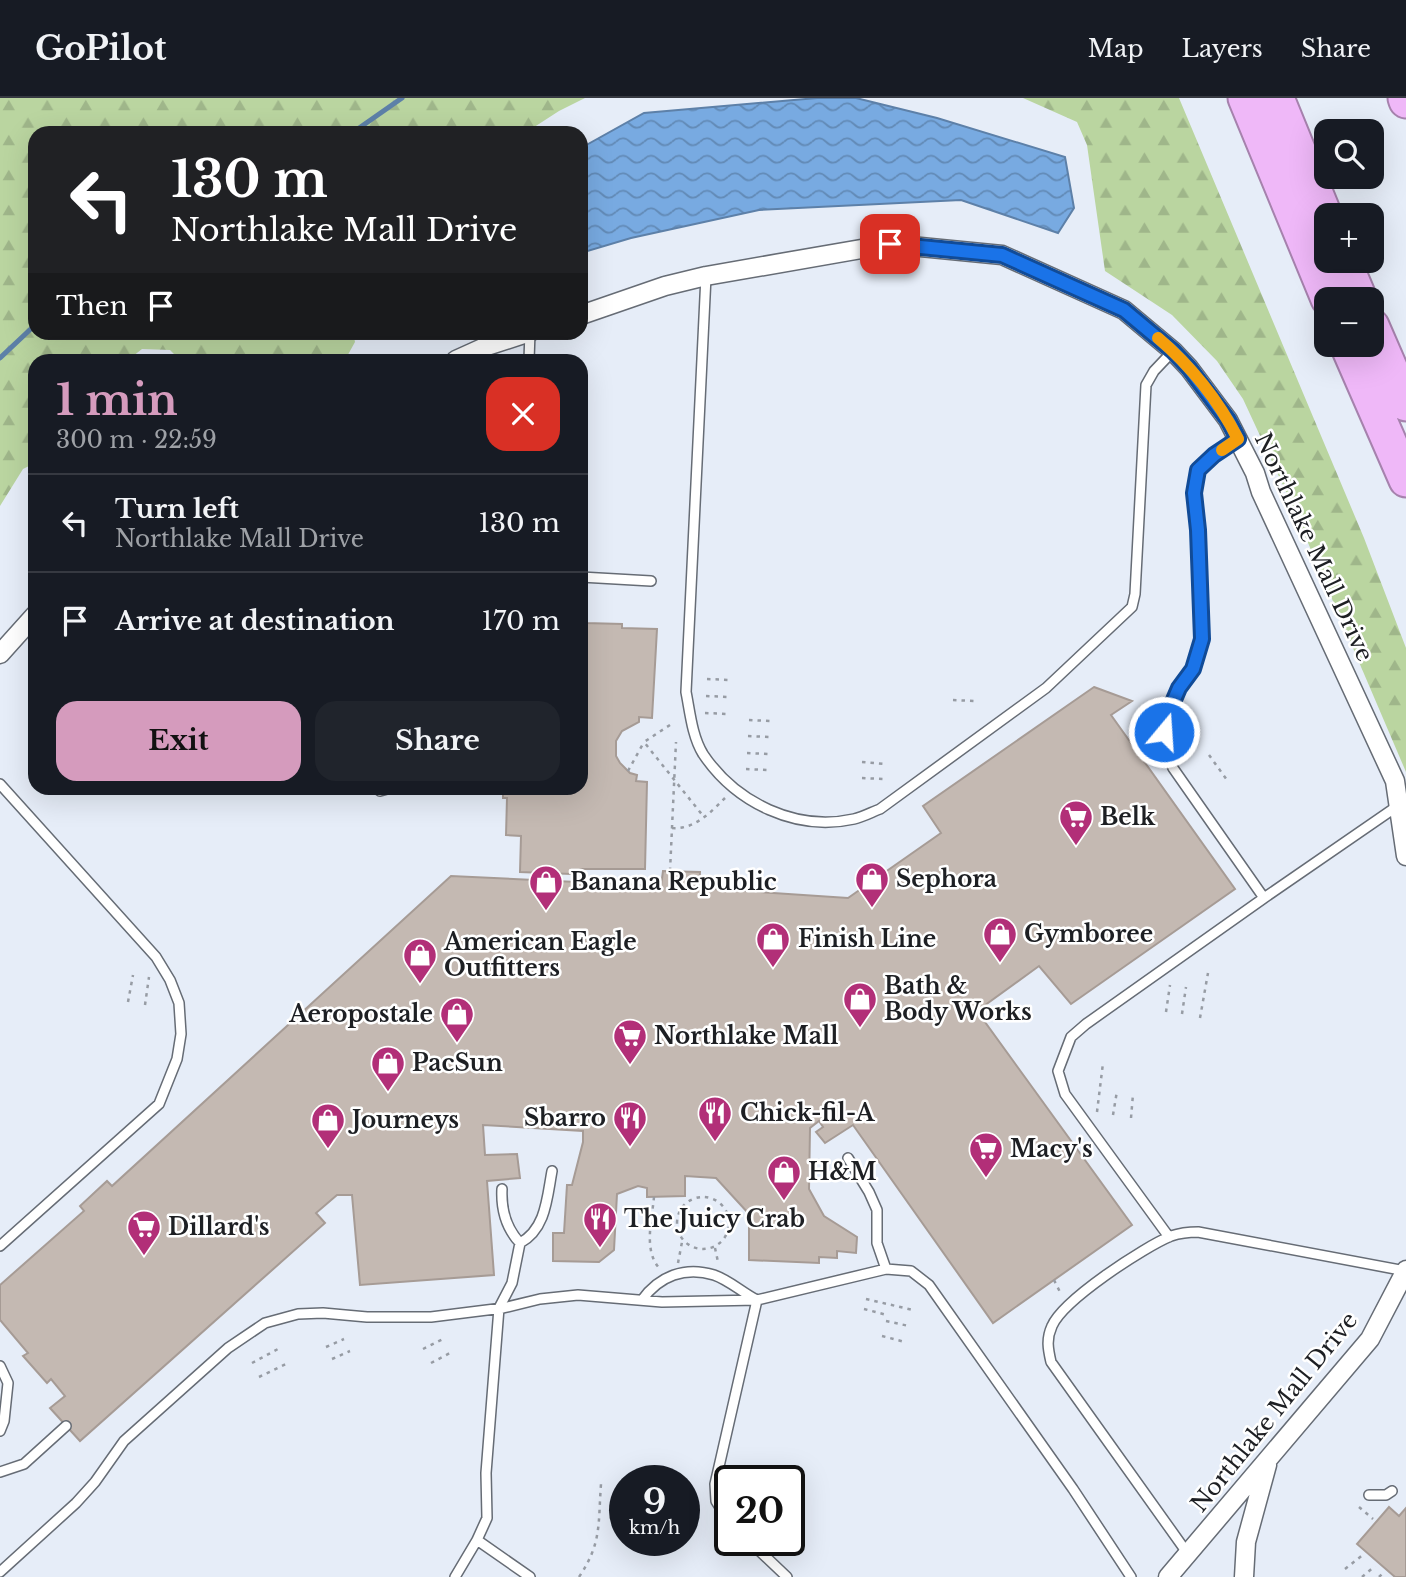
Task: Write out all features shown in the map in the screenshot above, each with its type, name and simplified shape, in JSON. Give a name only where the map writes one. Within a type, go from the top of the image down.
[{"type":"highway","points":[[1245,98],[1323,287]]},
{"type":"highway","points":[[1277,98],[1320,203]]},
{"type":"highway","points":[[1384,354],[1406,404]]},
{"type":"highway","points":[[1352,357],[1406,481]]},
{"type":"street","name":"Northlake Mall Drive","points":[[588,313],[665,286],[706,276],[890,244],[1002,255],[1124,310],[1189,368],[1228,420],[1238,439],[1395,781],[1406,856]]},
{"type":"street","points":[[476,354],[510,340]]},
{"type":"street","points":[[0,654],[28,623]]},
{"type":"street","name":"Northlake Mall Drive","points":[[1168,1577],[1370,1339],[1406,1270]]},
{"type":"street","points":[[1244,1577],[1248,1528],[1269,1458]]},
{"type":"lane","points":[[706,276],[686,692],[692,726],[702,753],[725,780],[751,801],[779,815],[821,821],[854,819],[880,809],[1046,688],[1132,607],[1135,594],[1146,385],[1154,371],[1173,351]]},
{"type":"lane","points":[[1238,439],[1198,470],[1194,493],[1202,639],[1193,669],[1179,688],[1164,732],[1166,751],[1172,768],[1264,898]]},
{"type":"lane","points":[[588,577],[651,581]]},
{"type":"lane","points":[[0,784],[156,957],[170,981],[178,1003],[181,1034],[177,1059],[159,1104],[0,1246]]},
{"type":"lane","points":[[1169,1237],[1065,1094],[1058,1071],[1071,1037],[1399,805]]},
{"type":"lane","points":[[848,1158],[877,1210],[877,1243],[886,1269]]},
{"type":"lane","points":[[455,1577],[477,1540],[486,1518],[486,1473],[499,1308],[512,1283],[520,1243],[530,1237],[538,1227],[544,1212],[552,1171]]},
{"type":"lane","points":[[502,1189],[507,1227],[520,1243]]},
{"type":"lane","points":[[1188,1554],[1051,1363],[1046,1342],[1061,1310],[1133,1258],[1181,1233],[1198,1232],[1406,1270]]},
{"type":"lane","points":[[0,1572],[76,1503],[95,1482],[124,1441],[228,1348],[265,1323],[298,1314],[417,1318],[578,1295],[642,1300],[757,1300],[886,1269],[911,1271],[929,1285],[1073,1489],[1131,1577]]},
{"type":"lane","points":[[642,1300],[650,1289],[666,1277],[682,1272],[716,1275],[757,1300]]},
{"type":"lane","points":[[719,1465],[757,1300]]},
{"type":"lane","points":[[0,1366],[8,1383],[4,1421],[0,1432]]},
{"type":"lane","points":[[0,1472],[24,1464],[66,1426]]},
{"type":"lane","points":[[1369,1495],[1386,1495],[1392,1491]]},
{"type":"lane","points":[[477,1540],[530,1577]]},
{"type":"lane","points":[[765,1556],[787,1577]]},
{"type":"path","points":[[707,679],[730,680]]},
{"type":"path","points":[[706,696],[729,697]]},
{"type":"path","points":[[953,700],[975,701]]},
{"type":"path","points":[[705,713],[728,714]]},
{"type":"path","points":[[749,720],[771,721]]},
{"type":"path","points":[[628,771],[644,742],[670,725]]},
{"type":"path","points":[[748,736],[770,737]]},
{"type":"path","points":[[670,871],[676,741]]},
{"type":"path","points":[[644,742],[704,817]]},
{"type":"path","points":[[747,753],[769,754]]},
{"type":"path","points":[[1209,755],[1227,780]]},
{"type":"path","points":[[862,762],[884,764]]},
{"type":"path","points":[[746,769],[768,770]]},
{"type":"path","points":[[862,778],[883,779]]},
{"type":"path","points":[[672,828],[687,827],[704,817],[726,797]]},
{"type":"path","points":[[1200,1018],[1208,973]]},
{"type":"path","points":[[128,1002],[133,975]]},
{"type":"path","points":[[145,1005],[149,977]]},
{"type":"path","points":[[1166,1012],[1170,985]]},
{"type":"path","points":[[1182,1014],[1186,987]]},
{"type":"path","points":[[1097,1112],[1103,1063]]},
{"type":"path","points":[[1113,1115],[1117,1091]]},
{"type":"path","points":[[1131,1118],[1133,1094]]},
{"type":"path","points":[[654,1197],[650,1253],[660,1269]]},
{"type":"path","points":[[709,1198],[724,1208],[729,1224],[727,1233],[714,1247],[696,1249],[683,1240],[676,1225],[680,1209],[693,1199],[709,1198]]},
{"type":"path","points":[[678,1263],[683,1240]]},
{"type":"path","points":[[714,1247],[718,1265]]},
{"type":"path","points":[[1054,1280],[1061,1294]]},
{"type":"path","points":[[866,1299],[913,1310]]},
{"type":"path","points":[[863,1309],[887,1315]]},
{"type":"path","points":[[886,1321],[909,1326]]},
{"type":"path","points":[[882,1336],[905,1342]]},
{"type":"path","points":[[326,1348],[344,1339]]},
{"type":"path","points":[[423,1349],[443,1339]]},
{"type":"path","points":[[252,1363],[278,1349]]},
{"type":"path","points":[[332,1359],[350,1351]]},
{"type":"path","points":[[430,1363],[450,1353]]},
{"type":"path","points":[[259,1377],[286,1364]]},
{"type":"path","points":[[579,1577],[597,1542],[601,1484]]},
{"type":"path","points":[[1359,1507],[1373,1519]]},
{"type":"path","points":[[1346,1569],[1364,1554]]},
{"type":"path","points":[[1362,1577],[1374,1566]]},
{"type":"green space","points":[[0,98],[585,98],[536,126],[28,126],[28,340],[355,342],[348,354],[174,354],[170,350],[142,349],[136,354],[28,354],[28,466],[23,469],[0,506]]},
{"type":"green space","points":[[1023,98],[1179,98],[1364,538],[1406,648],[1406,772],[1288,496],[1243,399],[1217,361],[1172,315],[1105,271],[1087,145],[1077,122]]},
{"type":"water","points":[[817,98],[856,98],[937,118],[1065,157],[1074,208],[1058,233],[961,200],[759,210],[631,238],[588,251],[588,144],[644,113]]},
{"type":"building","points":[[588,623],[657,629],[652,718],[639,717],[639,722],[622,731],[616,741],[616,756],[620,763],[630,773],[637,775],[636,781],[647,782],[645,869],[571,869],[571,874],[520,872],[521,836],[506,835],[507,798],[503,798],[503,795],[588,795]]},
{"type":"building","name":"Northlake Mall","points":[[1094,687],[1132,701],[1111,715],[1235,889],[1071,1004],[1039,966],[977,1011],[1132,1225],[993,1323],[853,1125],[825,1143],[816,1132],[823,1127],[819,1121],[810,1128],[809,1189],[824,1216],[857,1237],[856,1253],[837,1251],[837,1258],[819,1257],[819,1263],[749,1260],[749,1214],[716,1178],[685,1176],[685,1196],[647,1197],[647,1188],[638,1186],[617,1194],[614,1250],[599,1262],[553,1261],[553,1233],[564,1233],[567,1185],[572,1185],[583,1142],[583,1131],[483,1125],[485,1155],[517,1154],[520,1178],[487,1181],[494,1275],[360,1285],[352,1195],[337,1195],[316,1213],[325,1223],[80,1441],[50,1408],[65,1396],[51,1379],[47,1383],[23,1356],[28,1353],[0,1320],[0,1285],[84,1211],[80,1206],[107,1181],[112,1186],[451,876],[661,886],[663,871],[700,872],[699,888],[848,898],[941,833],[923,806]]},
{"type":"building","points":[[1389,1507],[1399,1516],[1406,1508],[1406,1577],[1395,1577],[1357,1544]]},
{"type":"waterway","points":[[362,126],[402,98]]},
{"type":"waterway","points":[[0,358],[28,332]]},
{"type":"slow traffic","points":[[1158,338],[1189,368],[1228,420],[1238,439],[1222,450]]},
{"type":"place","name":"Belk","points":[[1076,847]]},
{"type":"place","name":"Sephora","points":[[872,909]]},
{"type":"place","name":"Banana Republic","points":[[546,912]]},
{"type":"place","name":"Gymboree","points":[[1000,964]]},
{"type":"place","name":"Finish Line","points":[[773,969]]},
{"type":"place","name":"American Eagle Outfitters","points":[[420,985]]},
{"type":"place","name":"Bath & Body Works","points":[[860,1029]]},
{"type":"place","name":"Aeropostale","points":[[457,1044]]},
{"type":"place","name":"Northlake Mall","points":[[630,1066]]},
{"type":"place","name":"PacSun","points":[[388,1093]]},
{"type":"place","name":"Chick-fil-A","points":[[715,1143]]},
{"type":"place","name":"Sbarro","points":[[630,1148]]},
{"type":"place","name":"Journeys","points":[[328,1150]]},
{"type":"place","name":"Macy's","points":[[986,1179]]},
{"type":"place","name":"H&M","points":[[784,1202]]},
{"type":"place","name":"The Juicy Crab","points":[[600,1249]]},
{"type":"place","name":"Dillard's","points":[[144,1257]]},
{"type":"route","points":[[890,244],[1002,255],[1124,310],[1173,351],[1228,420],[1238,439],[1198,470],[1194,493],[1202,639],[1193,669],[1179,688],[1167,716],[1164,732]]}]
